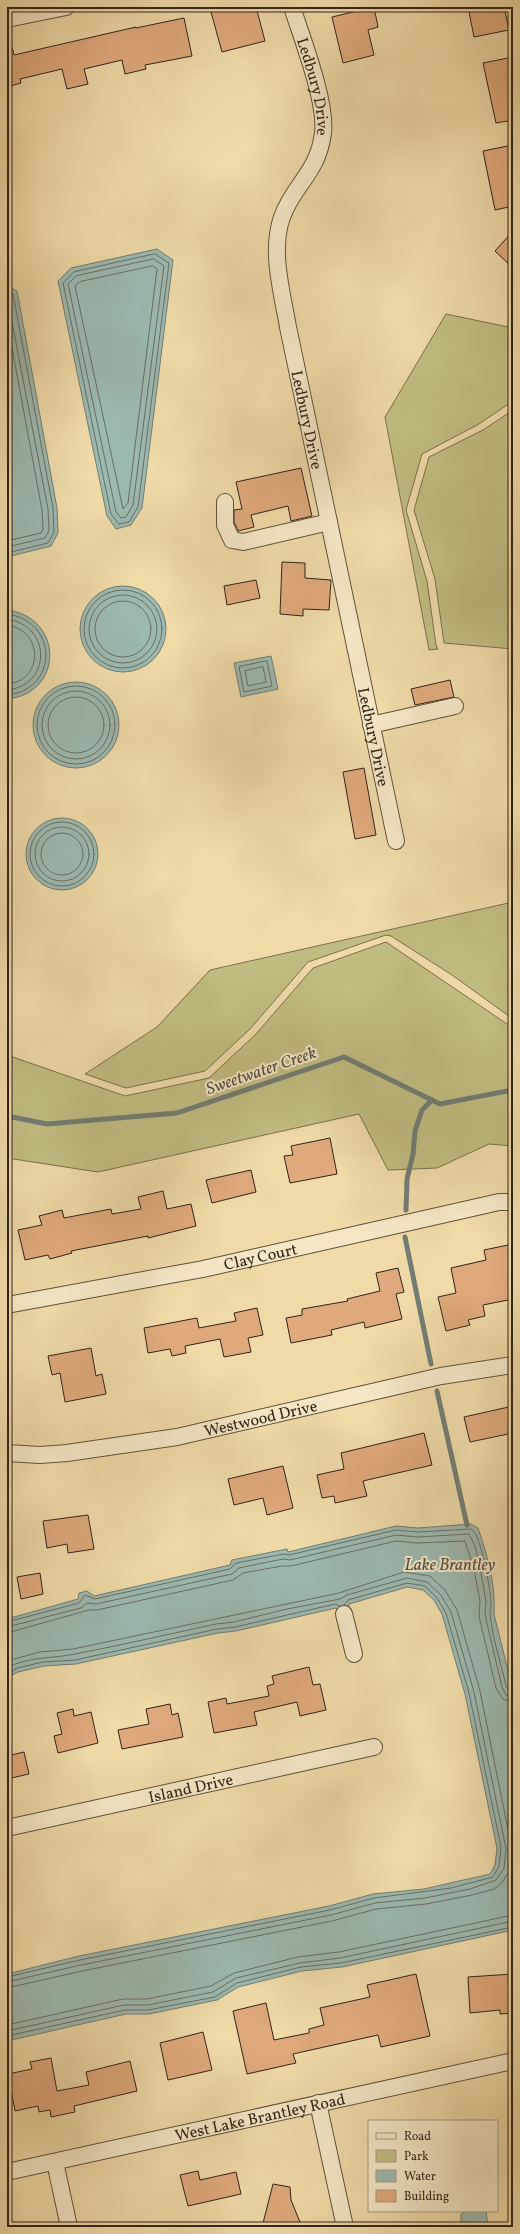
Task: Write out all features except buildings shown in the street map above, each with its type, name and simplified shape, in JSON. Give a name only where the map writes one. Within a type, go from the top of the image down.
[{"type":"street","points":[[7,19],[66,7]]},
{"type":"street","name":"Ledbury Drive","points":[[292,7],[319,99],[323,118],[323,132],[316,163],[293,195],[283,216],[277,235],[278,264],[288,327],[396,841]]},
{"type":"street","points":[[225,502],[225,525],[232,540],[243,542],[329,522]]},
{"type":"street","points":[[371,725],[455,706]]},
{"type":"street","name":"Clay Court","points":[[7,1305],[203,1269],[498,1202],[513,1202]]},
{"type":"street","name":"Westwood Drive","points":[[7,1453],[40,1455],[67,1453],[177,1437],[441,1376],[513,1365]]},
{"type":"street","points":[[344,1614],[354,1654]]},
{"type":"street","name":"Island Drive","points":[[7,1828],[374,1747]]},
{"type":"street","name":"West Lake Brantley Road","points":[[7,2172],[513,2061]]},
{"type":"street","points":[[318,2103],[345,2227]]},
{"type":"street","points":[[55,2162],[69,2227]]},
{"type":"green space","points":[[446,314],[513,328],[513,401],[479,424],[422,454],[406,510],[427,581],[436,645],[438,649],[429,650],[385,417]]},
{"type":"green space","points":[[513,410],[513,649],[444,643],[435,579],[414,510],[429,457],[483,430]]},
{"type":"green space","points":[[513,902],[513,1019],[452,975],[391,936],[386,935],[308,962],[250,1029],[205,1071],[126,1088],[85,1074],[157,1027],[210,970]]},
{"type":"green space","points":[[386,942],[513,1028],[513,1146],[489,1144],[437,1168],[388,1170],[359,1114],[98,1172],[7,1158],[7,1055],[125,1096],[209,1078],[256,1034],[313,968]]},
{"type":"water","points":[[157,249],[173,260],[142,508],[131,525],[116,529],[107,516],[58,281],[71,268]]},
{"type":"water","points":[[7,286],[17,291],[57,508],[58,533],[51,546],[7,557]]},
{"type":"water","points":[[123,586],[131,587],[147,593],[159,605],[165,621],[165,637],[159,653],[147,665],[131,671],[123,672],[115,671],[99,665],[87,653],[81,637],[80,629],[81,621],[87,605],[99,593],[115,587]]},
{"type":"water","points":[[7,610],[26,616],[39,626],[47,640],[50,655],[47,670],[39,684],[26,694],[7,699]]},
{"type":"water","points":[[271,656],[278,689],[241,697],[234,663]]},
{"type":"water","points":[[76,682],[93,685],[107,694],[116,708],[119,725],[116,742],[107,756],[93,765],[76,768],[59,765],[45,756],[36,742],[33,725],[36,708],[45,694],[59,685]]},
{"type":"water","points":[[62,818],[76,821],[88,828],[95,840],[98,854],[95,868],[88,880],[76,887],[62,890],[48,887],[36,880],[29,868],[26,854],[29,840],[36,828],[48,821]]},
{"type":"water","name":"Lake Brantley","points":[[471,1524],[478,1528],[488,1559],[494,1592],[494,1614],[513,1691],[513,1930],[342,1967],[302,1971],[238,1987],[217,2000],[149,2014],[126,2014],[7,2041],[7,1974],[79,1956],[329,1906],[373,1894],[424,1889],[490,1874],[495,1865],[497,1848],[465,1694],[442,1614],[434,1600],[423,1590],[407,1587],[349,1604],[350,1613],[339,1615],[336,1608],[236,1631],[218,1633],[76,1664],[44,1666],[18,1672],[7,1678],[7,1619],[78,1599],[79,1593],[87,1591],[94,1596],[230,1565],[232,1560],[287,1549],[288,1552],[396,1526],[418,1528]]},
{"type":"water","points":[[463,2212],[486,2212],[488,2227],[461,2227],[461,2215]]},
{"type":"waterway","name":"Sweetwater Creek","points":[[7,1116],[47,1124],[177,1113],[344,1057],[440,1104],[513,1090]]},
{"type":"waterway","points":[[406,1210],[407,1179],[413,1154],[415,1131],[422,1110],[432,1100]]},
{"type":"waterway","points":[[405,1237],[431,1364]]},
{"type":"waterway","points":[[437,1391],[467,1525]]}]
